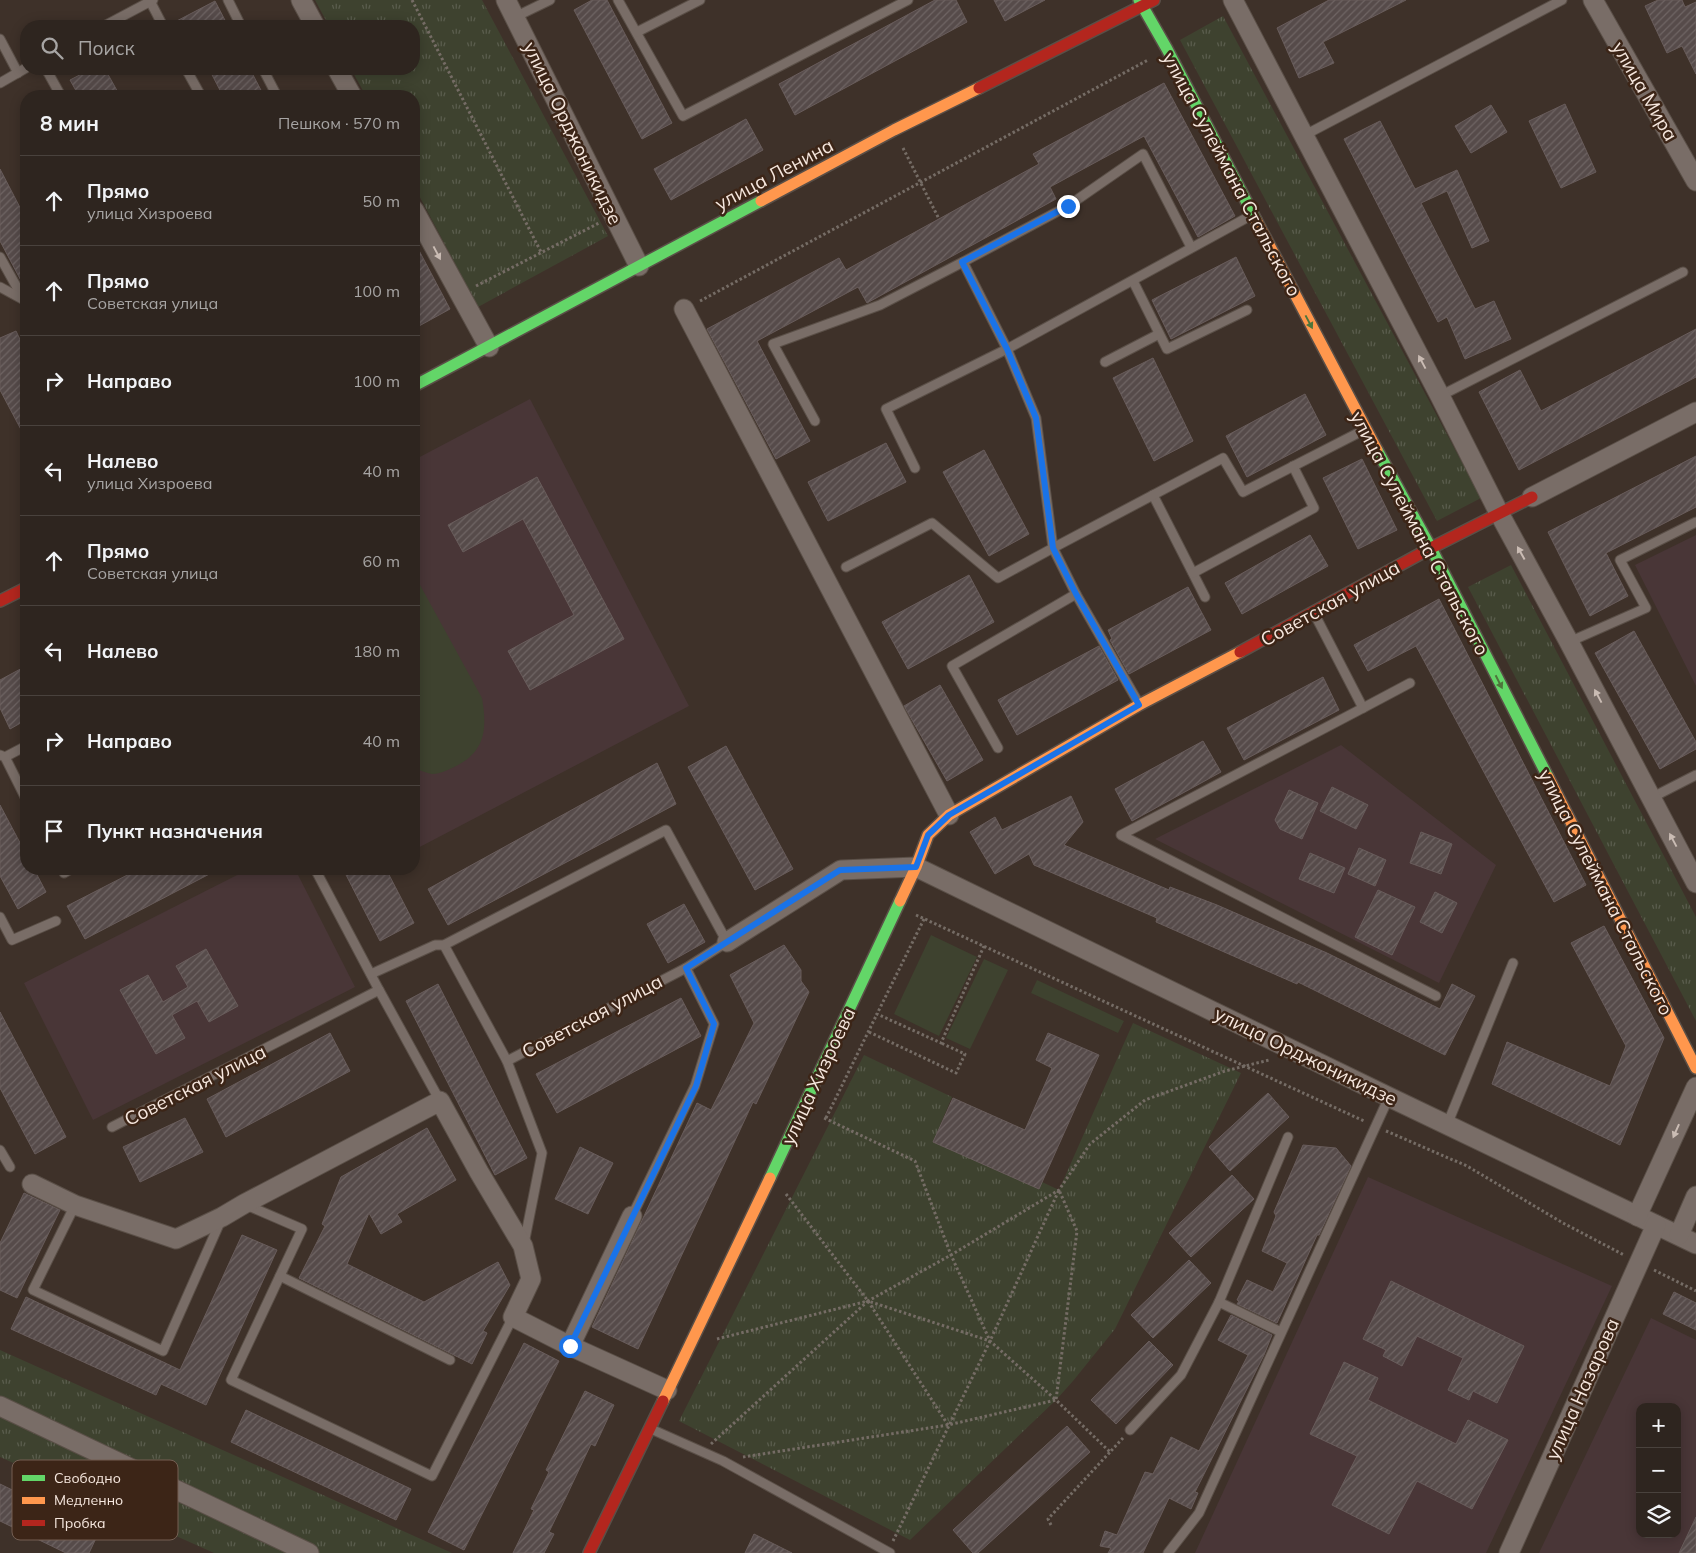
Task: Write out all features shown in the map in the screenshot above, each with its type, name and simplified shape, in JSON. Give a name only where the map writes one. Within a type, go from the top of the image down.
[{"type":"street","points":[[301,0],[312,20]]},
{"type":"street","name":"улица Орджоникидзе","points":[[506,0],[639,266]]},
{"type":"street","name":"улица Ленина","points":[[420,383],[894,130],[1141,3],[1154,0]]},
{"type":"street","points":[[1233,0],[1499,513],[1696,883]]},
{"type":"street","name":"улица Мира","points":[[1593,0],[1696,181]]},
{"type":"street","name":"улица Сулеймана Стальского","points":[[1141,3],[1167,49],[1365,429],[1431,548],[1696,1068]]},
{"type":"street","points":[[340,75],[347,90]]},
{"type":"street","points":[[420,221],[489,347]]},
{"type":"street","points":[[684,310],[949,815]]},
{"type":"street","name":"Советская улица","points":[[996,788],[1139,705],[1314,613],[1431,548],[1696,412]]},
{"type":"street","points":[[0,601],[20,591]]},
{"type":"street","name":"улица Хизроева","points":[[590,1553],[772,1175],[898,907],[928,835],[949,815],[996,788]]},
{"type":"street","points":[[727,942],[840,870],[916,867]]},
{"type":"street","name":"улица Орджоникидзе","points":[[916,867],[1696,1244]]},
{"type":"street","points":[[1637,1216],[1696,1087]]},
{"type":"street","points":[[32,1184],[75,1204],[176,1238],[222,1217],[440,1100],[478,1172],[523,1246],[531,1279],[512,1316],[570,1346],[667,1390]]},
{"type":"street","points":[[1679,1235],[1696,1196]]},
{"type":"street","points":[[570,1346],[632,1216]]},
{"type":"street","name":"улица Назарова","points":[[1509,1553],[1656,1225]]},
{"type":"street","points":[[0,1406],[114,1460]]},
{"type":"street","points":[[178,1490],[310,1553]]},
{"type":"lane","points":[[228,0],[238,20]]},
{"type":"lane","points":[[515,17],[550,0]]},
{"type":"lane","points":[[618,0],[683,116],[908,0]]},
{"type":"lane","points":[[637,32],[700,0]]},
{"type":"lane","points":[[1303,136],[1562,0]]},
{"type":"lane","points":[[116,20],[152,1],[160,20]]},
{"type":"lane","points":[[0,39],[20,68]]},
{"type":"lane","points":[[0,83],[20,72]]},
{"type":"lane","points":[[49,75],[58,90]]},
{"type":"lane","points":[[189,75],[197,90]]},
{"type":"lane","points":[[266,75],[274,90]]},
{"type":"lane","points":[[815,421],[773,344],[880,305],[1068,206],[1143,154],[1191,247]]},
{"type":"lane","points":[[915,468],[886,409],[1007,349],[1253,214]]},
{"type":"lane","points":[[0,257],[20,291]]},
{"type":"lane","points":[[962,262],[1007,349],[1036,418],[1053,548],[1076,594],[1139,705]]},
{"type":"lane","points":[[1440,396],[1683,272]]},
{"type":"lane","points":[[1133,281],[1167,349],[1247,310]]},
{"type":"lane","points":[[0,287],[20,297]]},
{"type":"lane","points":[[1105,362],[1159,334]]},
{"type":"lane","points":[[846,567],[932,522],[998,578],[1223,458],[1243,492],[1365,429]]},
{"type":"lane","points":[[1193,573],[1314,508],[1293,466]]},
{"type":"lane","points":[[1153,495],[1205,597]]},
{"type":"lane","points":[[1569,642],[1646,608],[1620,560],[1696,522]]},
{"type":"lane","points":[[998,748],[952,666],[1076,594]]},
{"type":"lane","points":[[1314,613],[1363,708]]},
{"type":"lane","points":[[1410,683],[1121,835],[1436,996]]},
{"type":"lane","points":[[20,748],[2,756],[20,788]]},
{"type":"lane","points":[[1651,798],[1696,776]]},
{"type":"lane","points":[[371,974],[435,945],[444,945],[666,830],[727,942],[686,968]]},
{"type":"lane","points":[[318,875],[440,1100]]},
{"type":"lane","points":[[0,917],[12,940],[56,921]]},
{"type":"lane","name":"Советская улица","points":[[444,945],[507,1061],[686,968],[714,1024],[696,1086],[632,1216]]},
{"type":"lane","points":[[1447,1125],[1513,963]]},
{"type":"lane","name":"Советская улица","points":[[112,1127],[379,990]]},
{"type":"lane","points":[[507,1061],[542,1153],[523,1246]]},
{"type":"lane","points":[[1168,1553],[1199,1513],[1389,1097]]},
{"type":"lane","points":[[1130,1430],[1181,1375],[1219,1302],[1288,1137]]},
{"type":"lane","points":[[0,1150],[10,1166]]},
{"type":"lane","points":[[75,1204],[33,1290],[163,1351],[222,1217]]},
{"type":"lane","points":[[244,1204],[302,1229],[231,1380],[432,1476],[512,1316]]},
{"type":"lane","points":[[280,1276],[450,1360]]},
{"type":"lane","points":[[1219,1302],[1281,1332]]},
{"type":"lane","points":[[649,1428],[704,1451],[889,1552]]},
{"type":"path","points":[[412,0],[542,254]]},
{"type":"path","points":[[684,310],[1167,49]]},
{"type":"path","points":[[894,130],[939,219]]},
{"type":"path","points":[[459,294],[542,254],[613,216]]},
{"type":"path","points":[[898,907],[1375,1126],[1467,1166],[1563,1223],[1696,1291]]},
{"type":"path","points":[[826,1118],[924,918]]},
{"type":"path","points":[[941,1043],[984,946]]},
{"type":"path","points":[[868,1032],[956,1073],[964,1054],[878,1014]]},
{"type":"path","points":[[889,1552],[1059,1190],[1090,1144],[1145,1100],[1244,1065],[1272,1059]]},
{"type":"path","points":[[803,1108],[915,1161],[951,1254],[990,1340],[1110,1452]]},
{"type":"path","points":[[772,1175],[868,1301],[948,1425]]},
{"type":"path","points":[[704,1451],[868,1301],[1059,1190]]},
{"type":"path","points":[[1056,1400],[1077,1232],[1059,1190]]},
{"type":"path","points":[[716,1340],[868,1301],[990,1340]]},
{"type":"path","points":[[723,1461],[948,1425],[1056,1400]]},
{"type":"path","points":[[1051,1525],[1048,1519],[1130,1430]]},
{"type":"shaded area","points":[[530,399],[689,706],[420,847],[420,457]]},
{"type":"shaded area","points":[[1696,535],[1696,686],[1635,565]]},
{"type":"shaded area","points":[[1341,745],[1496,865],[1439,983],[1155,839]]},
{"type":"shaded area","points":[[237,875],[298,875],[355,987],[93,1120],[24,983]]},
{"type":"shaded area","points":[[1368,1177],[1612,1286],[1486,1553],[1195,1553]]},
{"type":"shaded area","points":[[1651,1318],[1696,1340],[1696,1553],[1539,1553]]},
{"type":"green space","points":[[315,0],[482,0],[608,236],[478,307],[420,197],[420,90],[363,90],[354,75],[420,75],[420,20],[326,20]]},
{"type":"green space","points":[[1223,16],[1481,498],[1437,521],[1180,40]]},
{"type":"green space","points":[[1511,565],[1696,917],[1696,1021],[1468,587]]},
{"type":"green space","points":[[420,585],[482,698],[484,709],[482,737],[474,752],[458,765],[445,771],[430,774],[420,770]]},
{"type":"green space","points":[[931,935],[977,957],[939,1036],[894,1014]]},
{"type":"green space","points":[[984,959],[1008,970],[970,1049],[946,1038]]},
{"type":"green space","points":[[1037,980],[1124,1021],[1118,1033],[1031,993]]},
{"type":"green space","points":[[1133,1023],[1241,1073],[1115,1329],[1056,1400],[910,1540],[679,1421],[864,1055],[952,1097],[933,1142],[1039,1189],[1042,1182],[1059,1190]]},
{"type":"green space","points":[[0,1350],[452,1553],[214,1553],[178,1537],[178,1460],[12,1460],[12,1462],[0,1457]]},
{"type":"building","points":[[592,0],[607,0],[672,123],[642,139],[574,10]]},
{"type":"building","points":[[935,0],[956,0],[967,22],[795,115],[779,84]]},
{"type":"building","points":[[994,0],[1045,0],[1005,21]]},
{"type":"building","points":[[1329,0],[1406,0],[1323,42],[1334,63],[1299,78],[1277,28]]},
{"type":"building","points":[[1658,0],[1682,0],[1685,7],[1696,2],[1696,74],[1682,46],[1667,53],[1645,6]]},
{"type":"building","points":[[215,1],[225,20],[179,20]]},
{"type":"building","points":[[80,75],[108,75],[117,90],[76,90],[70,80]]},
{"type":"building","points":[[212,75],[253,75],[261,90],[220,90]]},
{"type":"building","points":[[1164,83],[1235,216],[1198,237],[1144,136],[1050,187],[1056,199],[867,303],[858,287],[757,341],[810,441],[776,459],[707,329],[839,258],[846,270],[1039,164],[1033,154]]},
{"type":"building","points":[[1565,104],[1596,172],[1561,188],[1529,121]]},
{"type":"building","points":[[1491,105],[1507,132],[1471,153],[1455,126]]},
{"type":"building","points":[[746,119],[763,150],[671,200],[654,169]]},
{"type":"building","points":[[1380,121],[1415,189],[1457,170],[1489,241],[1472,248],[1447,191],[1421,203],[1475,309],[1494,301],[1511,339],[1465,359],[1447,317],[1438,322],[1344,139]]},
{"type":"building","points":[[0,169],[20,207],[20,279],[0,241]]},
{"type":"building","points":[[420,252],[450,309],[420,325]]},
{"type":"building","points":[[1236,257],[1255,296],[1171,339],[1152,300]]},
{"type":"building","points":[[1696,329],[1696,377],[1519,470],[1479,392],[1520,370],[1541,411]]},
{"type":"building","points":[[16,331],[20,339],[20,428],[0,390],[0,338]]},
{"type":"building","points":[[1153,358],[1193,441],[1154,461],[1113,378]]},
{"type":"building","points":[[1305,394],[1326,435],[1247,477],[1226,436]]},
{"type":"building","points":[[886,443],[906,482],[828,521],[808,482]]},
{"type":"building","points":[[984,450],[1029,534],[989,556],[943,472]]},
{"type":"building","points":[[1696,456],[1696,507],[1606,553],[1628,596],[1590,616],[1548,532]]},
{"type":"building","points":[[1362,459],[1397,530],[1358,549],[1323,478]]},
{"type":"building","points":[[537,477],[624,639],[530,690],[508,651],[574,615],[523,519],[463,552],[448,525]]},
{"type":"building","points":[[1310,535],[1328,566],[1242,614],[1225,583]]},
{"type":"building","points":[[969,575],[994,622],[908,669],[882,622]]},
{"type":"building","points":[[1188,587],[1211,630],[1129,674],[1110,640],[1112,639],[1108,630]]},
{"type":"building","points":[[1439,599],[1586,885],[1554,902],[1416,646],[1368,671],[1354,645]]},
{"type":"building","points":[[1634,631],[1696,742],[1696,749],[1660,769],[1595,653]]},
{"type":"building","points":[[1099,646],[1118,680],[1017,735],[998,700]]},
{"type":"building","points":[[20,669],[20,723],[10,729],[0,708],[0,680]]},
{"type":"building","points":[[1323,677],[1339,710],[1244,760],[1227,728]]},
{"type":"building","points":[[940,685],[983,760],[947,781],[904,706]]},
{"type":"building","points":[[1203,741],[1221,772],[1132,821],[1115,789]]},
{"type":"building","points":[[726,746],[793,869],[755,890],[688,767]]},
{"type":"building","points":[[657,763],[676,804],[448,925],[428,889]]},
{"type":"building","points":[[1332,787],[1368,805],[1356,829],[1320,811]]},
{"type":"building","points":[[1289,790],[1318,803],[1302,839],[1280,829],[1275,820]]},
{"type":"building","points":[[1071,796],[1083,822],[1064,845],[1169,890],[1170,887],[1217,905],[1327,953],[1440,1009],[1452,984],[1475,996],[1445,1055],[1298,982],[1297,984],[1156,922],[1157,918],[1034,865],[1029,854],[995,874],[970,832],[995,817],[1002,830]]},
{"type":"building","points":[[0,805],[20,843],[20,875],[37,875],[46,892],[18,909],[0,876]]},
{"type":"building","points":[[1421,832],[1452,844],[1441,874],[1410,863]]},
{"type":"building","points":[[1359,848],[1386,860],[1375,886],[1348,874]]},
{"type":"building","points":[[1310,853],[1345,868],[1334,893],[1299,879]]},
{"type":"building","points":[[127,875],[208,875],[85,939],[67,906]]},
{"type":"building","points":[[346,875],[389,875],[414,923],[380,941]]},
{"type":"building","points":[[1378,890],[1415,907],[1392,955],[1355,937]]},
{"type":"building","points":[[1435,892],[1457,903],[1442,933],[1420,922]]},
{"type":"building","points":[[684,904],[705,942],[668,963],[647,924]]},
{"type":"building","points":[[1604,926],[1664,1038],[1620,1145],[1492,1084],[1507,1042],[1610,1086],[1626,1046],[1571,943]]},
{"type":"building","points":[[784,945],[801,970],[801,981],[809,992],[756,1104],[753,1102],[638,1349],[592,1327],[697,1103],[711,1110],[754,1023],[730,975]]},
{"type":"building","points":[[206,949],[238,1006],[209,1022],[197,1001],[172,1015],[185,1038],[156,1054],[120,990],[148,975],[163,1002],[188,987],[176,966]]},
{"type":"building","points":[[438,984],[527,1158],[495,1175],[406,1001]]},
{"type":"building","points":[[681,998],[701,1036],[557,1113],[536,1074]]},
{"type":"building","points":[[0,1012],[66,1137],[35,1154],[0,1088]]},
{"type":"building","points":[[330,1033],[350,1071],[226,1137],[207,1099]]},
{"type":"building","points":[[1048,1033],[1099,1055],[1039,1189],[933,1142],[953,1098],[1025,1130],[1052,1068],[1036,1060]]},
{"type":"building","points":[[1268,1093],[1289,1117],[1230,1171],[1209,1147]]},
{"type":"building","points":[[185,1118],[203,1152],[140,1182],[123,1147]]},
{"type":"building","points":[[427,1128],[456,1180],[397,1214],[402,1222],[381,1234],[369,1213],[347,1264],[424,1302],[498,1262],[510,1285],[483,1331],[487,1333],[472,1364],[299,1278],[325,1226],[322,1224],[341,1177]]},
{"type":"building","points":[[1303,1145],[1336,1148],[1351,1166],[1277,1323],[1237,1304],[1239,1301],[1237,1300],[1247,1280],[1273,1292],[1287,1263],[1262,1251],[1276,1216],[1274,1212]]},
{"type":"building","points":[[580,1147],[613,1163],[588,1214],[555,1199]]},
{"type":"building","points":[[1232,1175],[1254,1199],[1191,1257],[1169,1233]]},
{"type":"building","points":[[24,1193],[60,1210],[17,1298],[0,1290],[0,1243]]},
{"type":"building","points":[[242,1235],[277,1250],[206,1405],[161,1384],[156,1395],[11,1329],[26,1297],[180,1370]]},
{"type":"building","points":[[1189,1260],[1211,1283],[1153,1338],[1131,1315]]},
{"type":"building","points":[[1391,1281],[1524,1346],[1497,1403],[1473,1391],[1469,1400],[1448,1390],[1463,1358],[1417,1336],[1402,1366],[1383,1356],[1386,1350],[1363,1339]]},
{"type":"building","points":[[1674,1292],[1696,1303],[1696,1330],[1663,1314]]},
{"type":"building","points":[[1231,1315],[1272,1335],[1264,1355],[1195,1492],[1198,1493],[1191,1509],[1169,1498],[1143,1553],[1108,1553],[1111,1548],[1100,1546],[1105,1531],[1117,1535],[1145,1472],[1153,1474],[1171,1437],[1199,1451],[1248,1355],[1218,1340]]},
{"type":"building","points":[[1149,1341],[1173,1365],[1116,1424],[1091,1400]]},
{"type":"building","points":[[524,1343],[559,1361],[464,1550],[428,1532]]},
{"type":"building","points":[[1344,1362],[1378,1378],[1368,1400],[1456,1444],[1468,1420],[1508,1440],[1472,1509],[1417,1481],[1389,1534],[1332,1505],[1357,1456],[1310,1434]]},
{"type":"building","points":[[585,1391],[614,1405],[595,1446],[591,1444],[549,1532],[554,1534],[544,1553],[513,1553],[534,1510],[531,1509],[549,1472],[546,1470]]},
{"type":"building","points":[[246,1410],[411,1489],[396,1520],[231,1442]]},
{"type":"building","points":[[1067,1426],[1090,1452],[978,1553],[973,1553],[953,1530]]},
{"type":"building","points":[[0,1484],[12,1490],[12,1527],[0,1521]]},
{"type":"building","points":[[1696,1517],[1696,1553],[1679,1553]]},
{"type":"building","points":[[754,1534],[792,1553],[745,1553]]},
{"type":"building","points":[[39,1540],[95,1540],[89,1553],[66,1553]]},
{"type":"traffic: fast","points":[[1139,0],[1167,49],[1256,220]]},
{"type":"traffic: fast","points":[[420,383],[761,201]]},
{"type":"traffic: fast","points":[[1377,450],[1431,548],[1548,777]]},
{"type":"traffic: fast","points":[[770,1178],[900,901]]},
{"type":"traffic: slow","points":[[761,201],[894,130],[979,88]]},
{"type":"traffic: slow","points":[[1256,220],[1377,450]]},
{"type":"traffic: slow","points":[[900,901],[928,835],[949,815],[1139,705],[1240,652]]},
{"type":"traffic: slow","points":[[1548,777],[1696,1068]]},
{"type":"traffic: slow","points":[[663,1401],[770,1178]]},
{"type":"traffic: jam","points":[[979,88],[1154,0]]},
{"type":"traffic: jam","points":[[1240,652],[1431,548],[1532,497]]},
{"type":"traffic: jam","points":[[0,601],[20,591]]},
{"type":"traffic: jam","points":[[589,1553],[663,1401]]},
{"type":"route","points":[[570,1346],[696,1086],[714,1024],[686,968],[840,870],[916,867],[928,835],[949,815],[1139,705],[1076,594],[1053,548],[1036,418],[1007,349],[962,262],[1068,206]]}]
